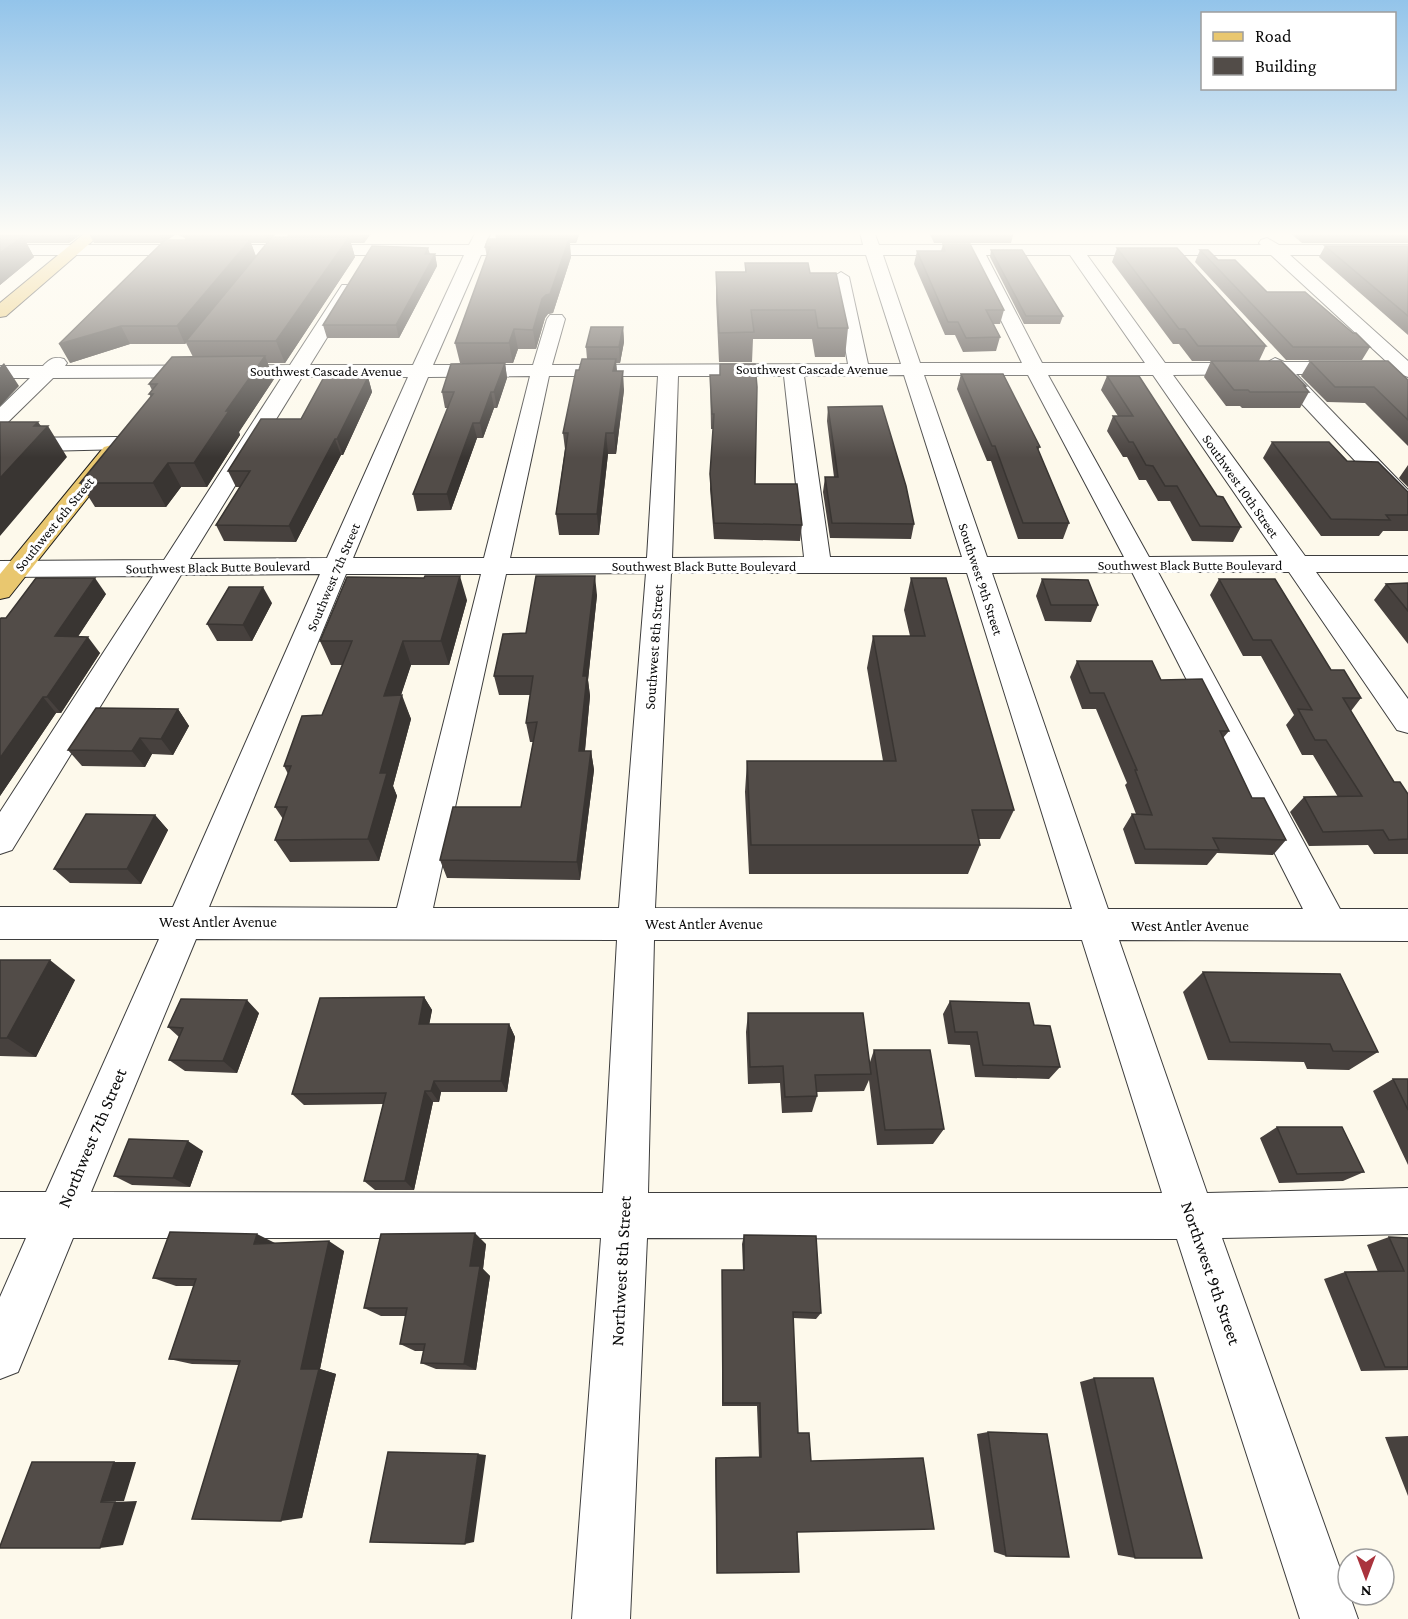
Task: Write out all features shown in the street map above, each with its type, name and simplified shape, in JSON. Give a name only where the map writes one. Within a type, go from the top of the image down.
[{"type":"main road","points":[[161,389],[181,363]]},
{"type":"main road","name":"Southwest 6th Street","points":[[0,591],[9,569],[133,424]]},
{"type":"street","points":[[0,840],[334,308]]},
{"type":"street","name":"Southwest 7th Street","points":[[183,922],[449,308]]},
{"type":"street","points":[[847,308],[859,369]]},
{"type":"street","name":"Southwest 9th Street","points":[[892,308],[1096,926]]},
{"type":"street","points":[[1004,308],[1330,926]]},
{"type":"street","name":"Southwest 10th Street","points":[[1116,308],[1408,722]]},
{"type":"street","points":[[1339,308],[1407,369]]},
{"type":"street","points":[[412,922],[541,370],[556,319]]},
{"type":"street","points":[[0,419],[72,347]]},
{"type":"street","points":[[1264,351],[1408,504]]},
{"type":"street","name":"Southwest Cascade Avenue","points":[[0,372],[48,372],[181,363],[294,371],[1407,369]]},
{"type":"street","points":[[793,369],[818,566]]},
{"type":"street","name":"Southwest 8th Street","points":[[636,923],[659,566],[668,370]]},
{"type":"street","points":[[0,445],[118,444]]},
{"type":"street","name":"Southwest Black Butte Boulevard","points":[[9,569],[338,566],[1408,564]]},
{"type":"street","name":"Northwest 7th Street","points":[[0,1354],[183,922]]},
{"type":"street","name":"West Antler Avenue","points":[[0,923],[1408,925]]},
{"type":"street","name":"Northwest 8th Street","points":[[601,1619],[625,1214],[636,923]]},
{"type":"street","name":"Northwest 9th Street","points":[[1096,926],[1329,1619]]},
{"type":"street","points":[[0,1215],[1192,1216],[1408,1211]]},
{"type":"building","points":[[96,308],[193,308],[177,326],[121,326],[59,344]]},
{"type":"building","points":[[214,308],[299,308],[276,341],[186,341]]},
{"type":"building","points":[[334,308],[406,308],[396,325],[323,325]]},
{"type":"building","points":[[468,308],[540,308],[533,330],[514,329],[509,343],[455,343]]},
{"type":"building","points":[[718,308],[844,308],[848,328],[818,328],[815,310],[751,310],[754,332],[719,333]]},
{"type":"building","points":[[942,308],[1003,308],[1004,310],[986,310],[1000,337],[966,338],[958,322],[948,322]]},
{"type":"building","points":[[1022,308],[1058,308],[1063,316],[1026,316]]},
{"type":"building","points":[[1163,308],[1231,308],[1266,346],[1198,346],[1185,329],[1179,329]]},
{"type":"building","points":[[1255,308],[1323,308],[1370,347],[1293,347]]},
{"type":"building","points":[[1398,308],[1408,308],[1408,316]]},
{"type":"building","points":[[591,327],[623,327],[619,347],[586,347]]},
{"type":"building","points":[[265,356],[226,411],[229,411],[194,463],[168,463],[153,483],[80,483],[153,394],[149,394],[157,384],[149,384],[172,357]]},
{"type":"building","points":[[582,359],[616,359],[613,371],[623,371],[614,433],[606,433],[597,514],[556,514],[568,433],[563,433],[576,370],[579,370]]},
{"type":"building","points":[[1211,361],[1281,361],[1309,392],[1234,390]]},
{"type":"building","points":[[1310,361],[1388,361],[1408,380],[1408,420],[1374,387],[1335,387]]},
{"type":"building","points":[[505,363],[480,423],[473,423],[447,494],[413,494],[454,392],[442,392],[451,364]]},
{"type":"building","points":[[720,364],[755,364],[757,387],[755,484],[797,484],[802,525],[714,523],[710,474],[714,414],[712,414],[710,375],[720,375]]},
{"type":"building","points":[[961,374],[1003,374],[1040,447],[1037,447],[1069,523],[1023,523],[995,446],[992,446]]},
{"type":"building","points":[[1107,376],[1139,376],[1217,496],[1223,497],[1241,527],[1200,526],[1177,486],[1165,486],[1153,466],[1146,465],[1133,442],[1129,442],[1113,416],[1133,416]]},
{"type":"building","points":[[324,377],[368,377],[289,526],[216,525],[250,471],[228,471],[261,419],[301,419]]},
{"type":"building","points":[[882,406],[906,486],[914,524],[832,523],[825,477],[838,477],[828,407]]},
{"type":"building","points":[[0,422],[38,422],[34,426],[48,426],[0,478]]},
{"type":"building","points":[[1272,442],[1329,442],[1347,461],[1378,462],[1408,492],[1408,515],[1386,515],[1390,520],[1331,519]]},
{"type":"building","points":[[425,576],[460,576],[441,641],[403,641],[384,696],[402,695],[380,773],[387,773],[368,839],[275,840],[287,807],[275,807],[291,766],[284,766],[302,716],[322,715],[352,641],[320,641],[347,577],[424,578]]},
{"type":"building","points":[[536,576],[595,576],[583,676],[587,676],[579,751],[591,751],[577,862],[440,860],[453,807],[521,807],[537,722],[526,723],[533,676],[494,676],[503,634],[526,633]]},
{"type":"building","points":[[36,578],[95,578],[55,636],[88,637],[47,697],[43,697],[0,758],[0,619],[6,618]]},
{"type":"building","points":[[911,578],[946,578],[1014,810],[972,810],[980,845],[751,845],[747,761],[896,761],[873,636],[925,636]]},
{"type":"building","points":[[1042,579],[1088,580],[1098,605],[1051,605]]},
{"type":"building","points":[[1219,579],[1275,579],[1331,670],[1344,670],[1361,698],[1343,698],[1394,782],[1400,782],[1408,794],[1408,839],[1389,840],[1383,830],[1323,832],[1304,797],[1362,796],[1326,740],[1315,740],[1298,709],[1312,710],[1271,640],[1253,640]]},
{"type":"building","points":[[1408,583],[1408,611],[1386,584]]},
{"type":"building","points":[[229,587],[263,587],[243,625],[207,624]]},
{"type":"building","points":[[1077,661],[1152,661],[1161,680],[1202,679],[1229,731],[1220,731],[1252,798],[1264,798],[1286,840],[1213,838],[1219,850],[1145,849],[1132,814],[1152,815],[1135,770],[1137,770],[1104,693],[1090,693]]},
{"type":"building","points":[[96,708],[178,709],[161,739],[140,738],[132,751],[68,750]]},
{"type":"building","points":[[86,814],[155,815],[127,869],[54,869]]},
{"type":"building","points":[[0,960],[50,960],[7,1038],[0,1038]]},
{"type":"building","points":[[1203,972],[1340,974],[1378,1052],[1333,1051],[1330,1044],[1230,1042]]},
{"type":"building","points":[[424,997],[419,1024],[509,1024],[501,1081],[434,1081],[431,1091],[425,1091],[405,1181],[364,1181],[386,1093],[292,1094],[320,998]]},
{"type":"building","points":[[181,999],[247,1000],[223,1061],[169,1060],[183,1028],[168,1027]]},
{"type":"building","points":[[950,1001],[1029,1003],[1034,1025],[1050,1026],[1060,1067],[983,1065],[977,1032],[955,1032]]},
{"type":"building","points":[[748,1013],[863,1013],[871,1074],[815,1075],[817,1096],[785,1097],[783,1066],[750,1067]]},
{"type":"building","points":[[874,1050],[930,1050],[944,1129],[885,1130]]},
{"type":"building","points":[[1393,1079],[1408,1079],[1408,1110]]},
{"type":"building","points":[[1277,1127],[1342,1127],[1364,1172],[1297,1174]]},
{"type":"building","points":[[129,1139],[188,1141],[173,1178],[114,1176]]},
{"type":"building","points":[[170,1232],[257,1234],[254,1244],[329,1241],[301,1369],[319,1369],[281,1521],[192,1519],[240,1361],[169,1359],[196,1279],[153,1278]]},
{"type":"building","points":[[475,1233],[470,1266],[480,1266],[464,1364],[421,1363],[425,1344],[400,1344],[407,1308],[364,1308],[381,1234]]},
{"type":"building","points":[[744,1235],[816,1236],[821,1313],[793,1312],[798,1433],[809,1433],[811,1461],[923,1458],[934,1529],[797,1532],[799,1572],[717,1573],[716,1458],[761,1457],[760,1403],[723,1403],[722,1270],[744,1270]]},
{"type":"building","points":[[1389,1237],[1408,1238],[1408,1367],[1385,1367],[1345,1272],[1404,1271]]},
{"type":"building","points":[[1094,1378],[1153,1378],[1202,1558],[1135,1558]]},
{"type":"building","points":[[988,1432],[1047,1434],[1069,1557],[1006,1556]]},
{"type":"building","points":[[388,1452],[478,1454],[465,1544],[370,1542]]},
{"type":"building","points":[[32,1462],[114,1462],[101,1502],[115,1502],[100,1548],[0,1548]]}]
